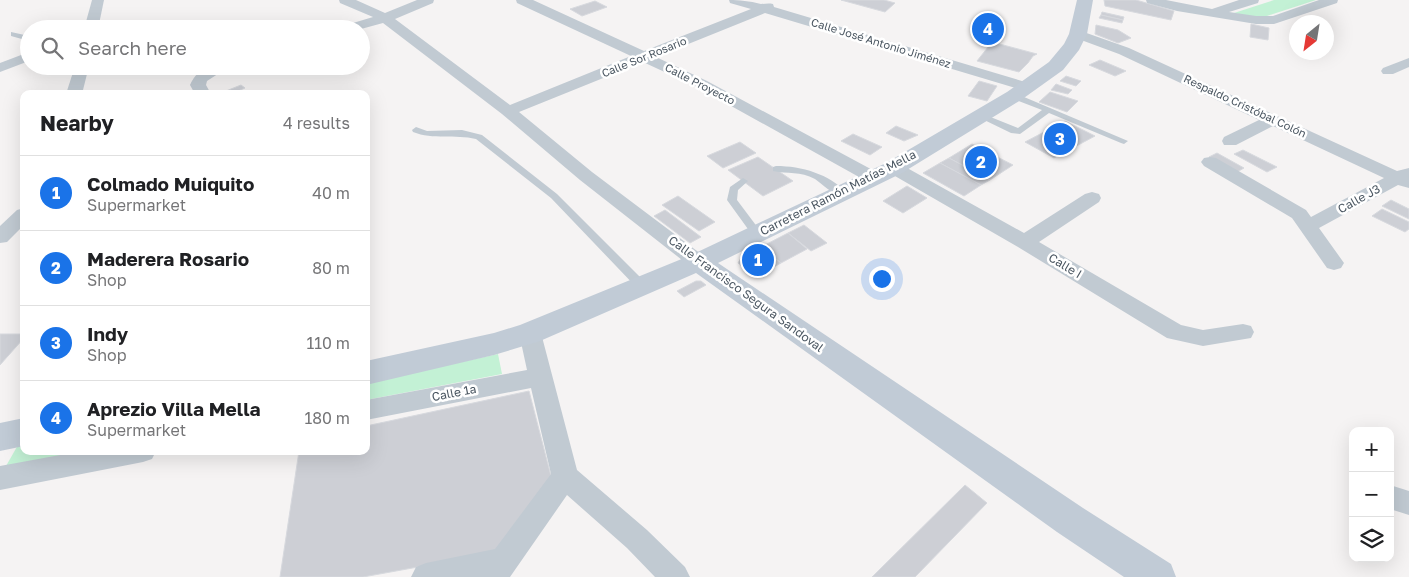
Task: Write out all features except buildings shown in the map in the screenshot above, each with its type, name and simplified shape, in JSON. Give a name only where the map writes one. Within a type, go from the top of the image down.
[{"type":"main road","name":"Carretera Ramón Matías Mella","points":[[370,372],[494,344],[530,333],[698,262],[894,168],[1020,92],[1056,66],[1072,46],[1078,34],[1085,0]]},
{"type":"main road","name":"Calle Francisco Segura Sandoval","points":[[698,262],[1070,520],[1157,577]]},
{"type":"street","points":[[93,20],[98,0]]},
{"type":"street","name":"Calle Francisco Segura Sandoval","points":[[345,0],[384,18],[508,111],[586,176],[698,262]]},
{"type":"street","points":[[370,22],[428,0]]},
{"type":"street","name":"Calle Proyecto","points":[[522,0],[646,56],[702,84],[874,178]]},
{"type":"street","name":"Calle José Antonio Jiménez","points":[[735,0],[1020,92]]},
{"type":"street","name":"Calle Sor Rosario","points":[[508,111],[765,9],[779,0]]},
{"type":"street","points":[[1152,0],[1256,20],[1274,20],[1332,0]]},
{"type":"street","points":[[1212,13],[1253,0]]},
{"type":"street","name":"Respaldo Cristóbal Colón","points":[[1078,34],[1124,51],[1405,178]]},
{"type":"street","points":[[0,68],[20,60]]},
{"type":"street","points":[[1388,71],[1409,62]]},
{"type":"street","points":[[75,90],[79,75]]},
{"type":"street","points":[[200,90],[198,85],[199,80],[205,75]]},
{"type":"street","points":[[1230,141],[1274,120]]},
{"type":"street","points":[[1210,162],[1299,214],[1334,263]]},
{"type":"street","name":"Calle I","points":[[894,168],[1025,242],[1175,332],[1202,338],[1243,332]]},
{"type":"street","name":"Calle J3","points":[[1308,226],[1405,178]]},
{"type":"street","points":[[1025,242],[1092,198]]},
{"type":"street","points":[[0,237],[20,218]]},
{"type":"street","points":[[530,333],[564,476],[638,539],[675,577]]},
{"type":"street","name":"Calle 1a","points":[[370,409],[541,377]]},
{"type":"street","points":[[0,478],[122,455]]},
{"type":"street","points":[[426,577],[497,569],[564,476]]},
{"type":"street","points":[[1394,498],[1409,503]]},
{"type":"lane","points":[[14,34],[20,36]]},
{"type":"lane","points":[[1020,92],[1048,110],[1124,141]]},
{"type":"lane","points":[[980,116],[1014,131],[1020,131],[1048,110]]},
{"type":"lane","points":[[416,130],[426,134],[462,133],[479,137],[554,196],[642,286]]},
{"type":"lane","points":[[776,169],[792,168],[805,170],[842,193]]},
{"type":"lane","points":[[743,181],[733,189],[732,200],[757,234]]},
{"type":"green space","points":[[1274,0],[1316,0],[1267,16],[1254,17],[1234,13]]},
{"type":"green space","points":[[498,354],[502,374],[370,399],[370,382]]},
{"type":"green space","points":[[20,442],[20,455],[65,455],[6,466]]},
{"type":"place","name":"Aprezio Villa Mella","points":[[988,29]]},
{"type":"place","name":"Indy","points":[[1060,139]]},
{"type":"place","name":"Maderera Rosario","points":[[981,162]]},
{"type":"place","name":"Colmado Muiquito","points":[[758,260]]}]
